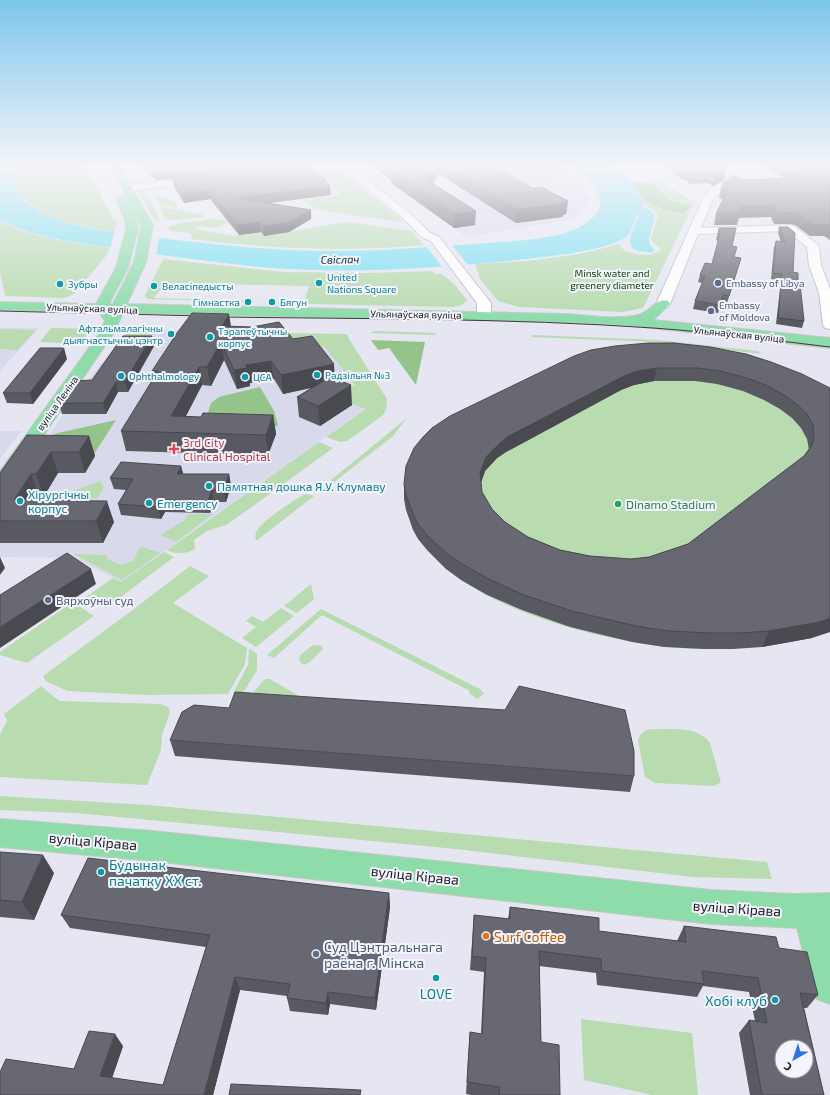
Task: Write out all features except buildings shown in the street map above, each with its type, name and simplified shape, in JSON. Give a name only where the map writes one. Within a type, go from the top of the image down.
[{"type":"main road","points":[[116,314],[105,313],[103,308],[106,295],[125,259],[132,229],[128,216]]},
{"type":"main road","points":[[134,216],[137,225],[147,228]]},
{"type":"main road","points":[[141,216],[147,228]]},
{"type":"main road","name":"вуліца Леніна","points":[[0,485],[106,334],[140,262],[147,228]]},
{"type":"main road","points":[[66,306],[80,302],[92,295],[111,272],[125,259]]},
{"type":"main road","points":[[625,321],[648,317],[663,304]]},
{"type":"main road","points":[[663,304],[663,318],[682,327]]},
{"type":"main road","name":"Ульянаўская вуліца","points":[[0,306],[66,306],[103,308]]},
{"type":"main road","name":"Ульянаўская вуліца","points":[[0,318],[116,314],[483,322],[625,321],[830,343]]},
{"type":"main road","name":"Ульянаўская вуліца","points":[[483,322],[654,336],[830,355]]},
{"type":"main road","name":"вуліца Кірава","points":[[0,833],[161,847],[711,906],[794,911],[820,910]]},
{"type":"main road","points":[[820,910],[830,986]]},
{"type":"street","points":[[407,216],[426,235],[437,241],[484,303],[483,322]]},
{"type":"street","points":[[420,216],[438,234],[437,241]]},
{"type":"street","points":[[663,304],[701,216]]},
{"type":"street","points":[[695,231],[790,228],[813,246],[815,265],[825,293],[830,325]]},
{"type":"shaded area","points":[[437,216],[578,216],[540,225],[466,237]]},
{"type":"shaded area","points":[[0,328],[39,328],[0,371]]},
{"type":"shaded area","name":"3rd City Clinical Hospital","points":[[129,329],[232,332],[326,338],[385,395],[121,582],[75,558],[0,557],[0,507],[79,391],[102,362],[114,361]]},
{"type":"shaded area","points":[[0,431],[21,431],[0,459]]},
{"type":"green space","points":[[52,216],[112,216],[117,222],[114,232],[81,226]]},
{"type":"green space","points":[[152,216],[158,216],[160,222],[155,221]]},
{"type":"green space","points":[[163,216],[204,217],[179,220],[164,219]]},
{"type":"green space","points":[[360,216],[397,216],[401,219],[399,222]]},
{"type":"green space","name":"Minsk water and greenery diameter","points":[[657,216],[688,216],[643,308],[623,312],[519,307],[498,301],[480,279],[475,264],[512,262],[566,256],[619,244],[621,248],[626,251],[646,255],[658,252],[661,249],[653,243],[651,239]]},
{"type":"green space","points":[[213,219],[229,221],[216,228],[200,226],[195,229],[234,236],[260,232],[264,236],[347,222],[412,231],[424,245],[337,249],[278,247],[192,239],[191,233],[170,231],[168,228],[179,223]]},
{"type":"green space","points":[[0,221],[40,236],[110,248],[106,256],[74,294],[64,298],[5,296],[0,272]]},
{"type":"green space","name":"United Nations Square","points":[[163,259],[285,272],[368,273],[433,271],[435,274],[442,274],[454,284],[467,300],[462,305],[453,307],[266,303],[304,302],[309,286],[165,283],[154,298],[254,301],[147,299],[145,295]]},
{"type":"green space","points":[[51,328],[92,329],[80,344],[40,342]]},
{"type":"green space","points":[[0,329],[36,330],[17,350],[0,349]]},
{"type":"green space","points":[[129,329],[154,329],[148,338],[122,340]]},
{"type":"green space","points":[[376,331],[436,333],[435,335],[369,333]]},
{"type":"green space","points":[[232,332],[347,334],[387,399],[386,410],[382,416],[347,441],[340,442],[326,437],[366,409],[327,395],[333,390],[356,386],[324,346],[294,350]]},
{"type":"green space","points":[[532,335],[658,340],[758,351],[761,354],[659,342],[531,337]]},
{"type":"green space","points":[[371,340],[425,342],[416,385],[389,348],[378,350]]},
{"type":"green space","name":"Dinamo Stadium","points":[[573,369],[797,388],[830,405],[830,632],[784,643],[721,649],[667,647],[621,640],[571,628],[521,611],[475,589],[438,561],[413,528],[405,489]]},
{"type":"green space","points":[[260,387],[274,411],[278,425],[273,428],[206,419],[211,403],[219,397]]},
{"type":"green space","points":[[407,418],[392,437],[334,482],[331,480]]},
{"type":"green space","points":[[116,420],[94,454],[40,453],[54,434]]},
{"type":"green space","points":[[319,442],[333,448],[226,525],[207,531],[194,540],[195,549],[181,553],[174,553],[167,550]]},
{"type":"green space","points":[[100,481],[104,487],[98,498],[68,501],[73,491]]},
{"type":"green space","points":[[306,494],[314,496],[256,541],[256,532],[261,525],[280,510]]},
{"type":"green space","points":[[188,514],[213,514],[176,542],[161,535],[185,520]]},
{"type":"green space","points":[[143,547],[160,553],[122,580],[74,554],[107,555],[107,559],[122,565],[133,561],[139,549]]},
{"type":"green space","points":[[164,552],[174,557],[106,608],[86,597],[113,578],[121,582]]},
{"type":"green space","points":[[190,566],[209,576],[173,603],[247,648],[245,664],[228,694],[145,695],[68,691],[47,682],[43,676]]},
{"type":"green space","points":[[311,584],[314,599],[297,613],[284,606]]},
{"type":"green space","points":[[73,602],[94,616],[27,663],[0,655],[0,652]]},
{"type":"green space","points":[[281,608],[294,616],[256,647],[242,638],[256,627],[246,621],[252,616],[263,622]]},
{"type":"green space","points":[[321,609],[480,689],[484,694],[477,699],[469,693],[470,691],[322,615],[274,658],[267,655]]},
{"type":"green space","points":[[313,645],[322,646],[323,649],[310,662],[304,665],[299,659],[300,655]]},
{"type":"green space","points":[[249,648],[257,654],[257,670],[241,694],[233,693],[248,665]]},
{"type":"green space","points":[[265,679],[270,679],[304,699],[257,697],[254,692]]},
{"type":"green space","points":[[41,686],[59,701],[161,704],[168,707],[170,712],[162,735],[161,750],[147,785],[0,777],[0,734],[7,721],[4,714]]},
{"type":"green space","points":[[651,729],[691,731],[705,737],[710,743],[721,782],[715,786],[655,783],[645,777],[638,740],[643,733]]},
{"type":"green space","points":[[0,796],[147,805],[767,862],[772,879],[693,877],[456,849],[76,813],[0,810]]},
{"type":"green space","points":[[581,1019],[692,1033],[698,1095],[652,1095],[584,1080]]},
{"type":"water","name":"Свіслач","points":[[0,216],[50,216],[65,222],[99,230],[144,236],[273,249],[351,251],[506,242],[540,238],[562,234],[578,228],[594,216],[637,216],[629,234],[625,238],[601,247],[573,253],[518,260],[426,268],[365,270],[303,270],[238,265],[83,244],[32,233],[0,220]]},
{"type":"water","points":[[639,216],[655,216],[649,243],[655,251],[649,252],[634,249],[630,241],[632,230]]},
{"type":"pier","points":[[115,230],[159,236],[156,257],[110,249]]},
{"type":"pier","points":[[451,244],[469,266],[443,268],[426,246]]},
{"type":"tram line","points":[[0,311],[201,316]]},
{"type":"tram line","points":[[219,317],[544,322],[653,328],[742,336],[830,347]]},
{"type":"place","name":"United Nations Square","points":[[319,283]]},
{"type":"place","name":"Embassy of Libya","points":[[718,283]]},
{"type":"place","name":"Зубры","points":[[60,284]]},
{"type":"place","name":"Веласіпедысты","points":[[154,286]]},
{"type":"place","name":"Гімнастка","points":[[248,302]]},
{"type":"place","name":"Бягун","points":[[272,302]]},
{"type":"place","name":"Embassy of Moldova","points":[[711,311]]},
{"type":"place","name":"Афтальмалагічны дыягнастычны цэнтр","points":[[171,334]]},
{"type":"place","name":"Тэрапеўтычны корпус","points":[[210,337]]},
{"type":"place","name":"Радзільня №3","points":[[317,375]]},
{"type":"place","name":"Ophthalmology","points":[[121,376]]},
{"type":"place","name":"ЦСА","points":[[245,377]]},
{"type":"place","name":"3rd City Clinical Hospital","points":[[174,449]]},
{"type":"place","name":"Памятная дошка Я.У. Клумаву","points":[[209,486]]},
{"type":"place","name":"Хірургічны корпус","points":[[20,501]]},
{"type":"place","name":"Emergency","points":[[149,503]]},
{"type":"place","name":"Dinamo Stadium","points":[[618,504]]},
{"type":"place","name":"Вярхоўны суд","points":[[48,600]]},
{"type":"place","name":"Будынак пачатку XX ст.","points":[[101,872]]},
{"type":"place","name":"Surf Coffee","points":[[486,936]]},
{"type":"place","name":"Суд Цэнтральнага раёна г. Мінска","points":[[316,954]]},
{"type":"place","name":"LOVE","points":[[436,978]]},
{"type":"place","name":"Хобі клуб","points":[[775,1000]]}]
